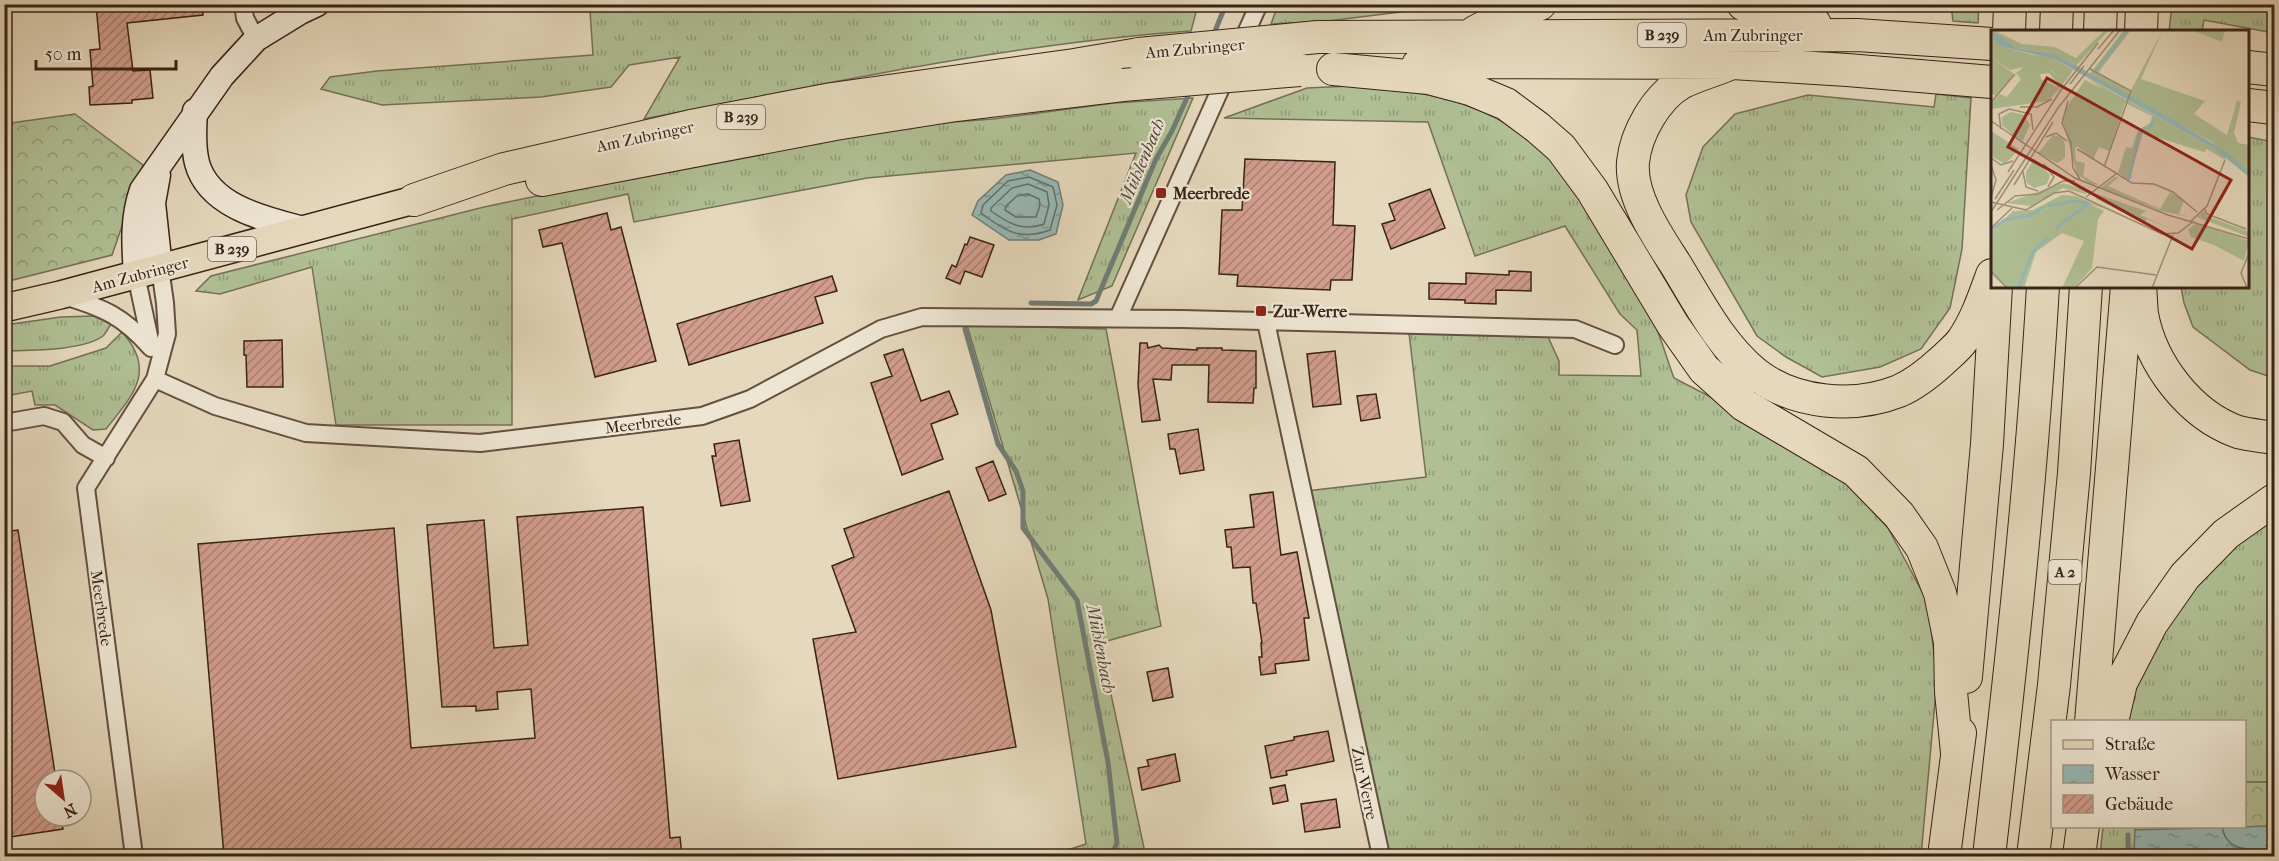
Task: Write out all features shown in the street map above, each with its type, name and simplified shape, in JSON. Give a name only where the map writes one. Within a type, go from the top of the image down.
[{"type":"highway","points":[[1467,36],[1507,15],[1540,4]]},
{"type":"highway","points":[[1743,4],[1857,35]]},
{"type":"highway","points":[[2009,30],[2010,4]]},
{"type":"highway","points":[[2056,30],[2057,4]]},
{"type":"highway","points":[[2100,30],[2101,4]]},
{"type":"highway","points":[[2141,30],[2142,4]]},
{"type":"highway","name":"Am Zubringer","points":[[414,200],[504,169],[691,126],[832,99],[1139,54],[1318,37],[1857,35],[1984,43]]},
{"type":"highway","name":"Am Zubringer","points":[[414,200],[484,191],[835,124],[956,105],[1123,85],[1300,70],[1485,62],[1732,63],[1983,81]]},
{"type":"highway","points":[[1732,63],[1681,84],[1656,107],[1641,133],[1633,163],[1637,194],[1653,228],[1715,328],[1737,357],[1758,375],[1788,391],[1821,400],[1861,400],[1899,391],[1929,373],[1962,342],[1978,312],[1991,278]]},
{"type":"highway","points":[[2249,67],[2274,70]]},
{"type":"highway","points":[[1333,69],[1429,78],[1470,89],[1506,104],[1537,127],[1561,148],[1592,190],[1673,325],[1704,369],[1744,405],[1856,471],[1899,515],[1922,548],[1940,593],[1950,642],[1951,692],[1958,753]]},
{"type":"highway","points":[[2249,105],[2274,108]]},
{"type":"highway","points":[[1944,856],[1973,618],[1988,444],[1996,288]]},
{"type":"highway","points":[[1989,856],[2015,633],[2043,288]]},
{"type":"highway","name":"A 2","points":[[2033,856],[2054,685],[2074,473],[2086,288]]},
{"type":"highway","points":[[2091,720],[2127,288]]},
{"type":"highway","points":[[2140,288],[2142,316],[2152,345],[2167,375],[2190,403],[2216,421],[2239,432],[2274,438]]},
{"type":"highway","points":[[2112,720],[2121,682],[2152,623],[2185,576],[2226,534],[2274,500]]},
{"type":"highway","points":[[2079,856],[2083,828]]},
{"type":"main road","points":[[148,272],[153,203],[159,165],[222,75],[256,39],[317,4]]},
{"type":"main road","points":[[195,111],[194,144],[197,165],[204,179],[224,199],[241,210],[303,229]]},
{"type":"main road","name":"Am Zubringer","points":[[4,308],[148,272],[414,200]]},
{"type":"street","points":[[243,4],[245,18],[256,39]]},
{"type":"street","points":[[1118,318],[1258,4]]},
{"type":"street","points":[[148,272],[151,348],[157,372]]},
{"type":"street","name":"Meerbrede","points":[[134,856],[86,488],[157,372],[166,334],[165,303],[148,272]]},
{"type":"street","points":[[60,295],[114,314],[137,332],[151,348]]},
{"type":"street","name":"Meerbrede","points":[[157,372],[214,406],[306,433],[480,443],[702,416],[750,399],[882,328],[922,317],[1118,318],[1575,328],[1615,345]]},
{"type":"street","name":"Zur Werre","points":[[1266,322],[1381,856]]},
{"type":"street","points":[[4,423],[44,416],[63,422],[83,445],[106,458]]},
{"type":"green space","points":[[691,4],[1198,5],[1191,31],[1053,45],[985,55],[644,119],[680,57],[629,65],[611,87],[541,97],[382,105],[321,89],[330,77],[377,71],[593,55],[590,11]]},
{"type":"green space","points":[[1278,5],[1457,5],[1328,21],[1271,24]]},
{"type":"green space","points":[[1951,5],[1979,5],[1978,23],[1953,21]]},
{"type":"green space","points":[[2172,5],[2274,5],[2274,33],[2204,20],[2202,30],[2169,30]]},
{"type":"green space","points":[[1350,86],[1408,91],[1463,104],[1489,114],[1536,145],[1571,185],[1643,302],[1657,329],[1674,378],[1726,405],[1841,478],[1888,528],[1928,603],[1937,680],[1921,856],[1385,856],[1307,491],[1426,477],[1409,333],[1548,337],[1559,361],[1559,375],[1641,376],[1637,330],[1620,314],[1565,226],[1475,256],[1428,122],[1224,118],[1307,88]]},
{"type":"green space","points":[[1936,94],[1971,98],[1962,249],[1950,308],[1921,349],[1880,367],[1822,377],[1786,357],[1757,336],[1691,222],[1686,195],[1703,147],[1735,114],[1808,95],[1934,107]]},
{"type":"green space","points":[[1193,98],[1112,286],[1078,300],[1136,153],[867,178],[634,222],[628,194],[512,219],[512,425],[336,425],[312,267],[220,294],[196,291],[211,276],[484,207],[661,170],[899,126],[993,119],[1114,103]]},
{"type":"green space","points":[[75,114],[143,165],[112,255],[5,282],[4,124]]},
{"type":"green space","points":[[2249,137],[2274,142],[2274,378],[2250,370],[2193,327],[2181,288],[2249,288]]},
{"type":"green space","points":[[93,316],[111,324],[103,336],[94,341],[56,349],[5,351],[5,325],[61,317]]},
{"type":"green space","points":[[967,325],[1106,329],[1161,626],[1100,643],[1144,848],[1138,856],[1049,856],[1086,844],[1048,599]]},
{"type":"green space","points":[[122,332],[138,359],[139,371],[132,394],[106,429],[93,430],[55,405],[35,405],[32,391],[5,396],[5,366],[50,366],[106,348]]},
{"type":"green space","points":[[2274,516],[2274,782],[2246,782],[2246,720],[2123,720],[2150,649],[2209,569],[2247,535]]},
{"type":"green space","points":[[2246,782],[2274,782],[2274,826],[2246,827]]},
{"type":"green space","points":[[2103,828],[2135,828],[2134,856],[2126,856],[2121,849],[2100,855]]},
{"type":"green space","points":[[2135,828],[2204,828],[2135,830]]},
{"type":"water","points":[[1030,170],[1058,182],[1063,205],[1056,234],[1039,240],[1009,240],[972,215],[978,201],[1006,175]]},
{"type":"water","points":[[2274,826],[2274,856],[2134,856],[2135,830]]},
{"type":"building","points":[[96,4],[202,4],[203,15],[127,23],[133,71],[150,70],[153,98],[132,100],[132,103],[90,105],[89,87],[93,86],[90,50],[100,49]]},
{"type":"building","points":[[1245,159],[1335,162],[1333,225],[1355,226],[1352,280],[1331,280],[1330,290],[1237,286],[1238,275],[1219,274],[1222,210],[1242,210]]},
{"type":"building","points":[[1430,189],[1445,228],[1391,249],[1382,224],[1395,220],[1389,204]]},
{"type":"building","points":[[607,213],[611,230],[621,227],[656,361],[595,377],[562,243],[543,247],[539,230]]},
{"type":"building","points":[[970,237],[994,245],[982,277],[965,271],[960,284],[946,278],[952,265],[956,267]]},
{"type":"building","points":[[1509,271],[1531,272],[1531,291],[1496,290],[1496,304],[1429,299],[1429,283],[1466,284],[1466,273],[1509,275]]},
{"type":"building","points":[[832,276],[837,291],[815,297],[823,323],[689,365],[677,324]]},
{"type":"building","points":[[282,340],[283,387],[247,387],[244,341]]},
{"type":"building","points":[[1140,343],[1147,343],[1148,348],[1159,345],[1162,348],[1197,350],[1197,348],[1222,348],[1222,350],[1256,351],[1256,388],[1254,388],[1253,403],[1208,402],[1209,365],[1172,365],[1171,380],[1153,379],[1160,420],[1142,422],[1138,385]]},
{"type":"building","points":[[903,349],[921,401],[949,391],[958,414],[931,424],[943,459],[902,475],[871,383],[892,376],[884,355]]},
{"type":"building","points":[[1335,351],[1341,404],[1313,407],[1307,354]]},
{"type":"building","points":[[1376,394],[1380,418],[1361,421],[1357,396]]},
{"type":"building","points":[[1198,429],[1204,470],[1180,474],[1175,449],[1170,449],[1168,434]]},
{"type":"building","points":[[739,440],[750,501],[721,506],[712,456],[716,456],[714,444]]},
{"type":"building","points":[[993,461],[1006,494],[989,501],[976,468]]},
{"type":"building","points":[[949,491],[991,610],[1016,747],[838,779],[813,639],[856,632],[832,566],[854,557],[844,529]]},
{"type":"building","points":[[1273,492],[1281,555],[1297,552],[1309,618],[1304,618],[1309,660],[1275,664],[1276,673],[1261,675],[1259,657],[1262,657],[1262,643],[1256,603],[1253,603],[1250,567],[1233,568],[1231,547],[1227,547],[1225,530],[1254,527],[1250,495]]},
{"type":"building","points":[[643,507],[670,838],[680,837],[682,856],[224,856],[198,544],[394,528],[411,748],[535,738],[531,689],[497,692],[498,709],[476,711],[476,706],[442,707],[427,525],[484,520],[494,648],[528,645],[517,517]]},
{"type":"building","points":[[18,530],[54,768],[33,768],[33,828],[63,829],[4,838],[4,532]]},
{"type":"building","points":[[1168,668],[1173,697],[1153,701],[1147,672]]},
{"type":"building","points":[[1328,731],[1334,761],[1286,771],[1287,775],[1271,778],[1265,746],[1294,740],[1294,737]]},
{"type":"building","points":[[1175,754],[1180,781],[1142,790],[1138,768],[1149,766],[1147,760]]},
{"type":"building","points":[[1285,785],[1288,801],[1273,804],[1270,788]]},
{"type":"building","points":[[1336,799],[1340,827],[1305,832],[1301,804]]},
{"type":"waterway","name":"Mühlenbach","points":[[1213,36],[1226,4]]},
{"type":"waterway","name":"Mühlenbach","points":[[1031,303],[1091,304],[1096,301],[1156,159],[1191,89]]},
{"type":"waterway","name":"Mühlenbach","points":[[965,329],[998,444],[1016,471],[1023,491],[1023,528],[1077,600],[1108,762],[1117,843],[1111,856]]},
{"type":"waterway","points":[[2128,835],[2130,856]]},
{"type":"place","name":"Meerbrede","points":[[1161,193]]},
{"type":"place","name":"Zur Werre","points":[[1261,311]]}]
